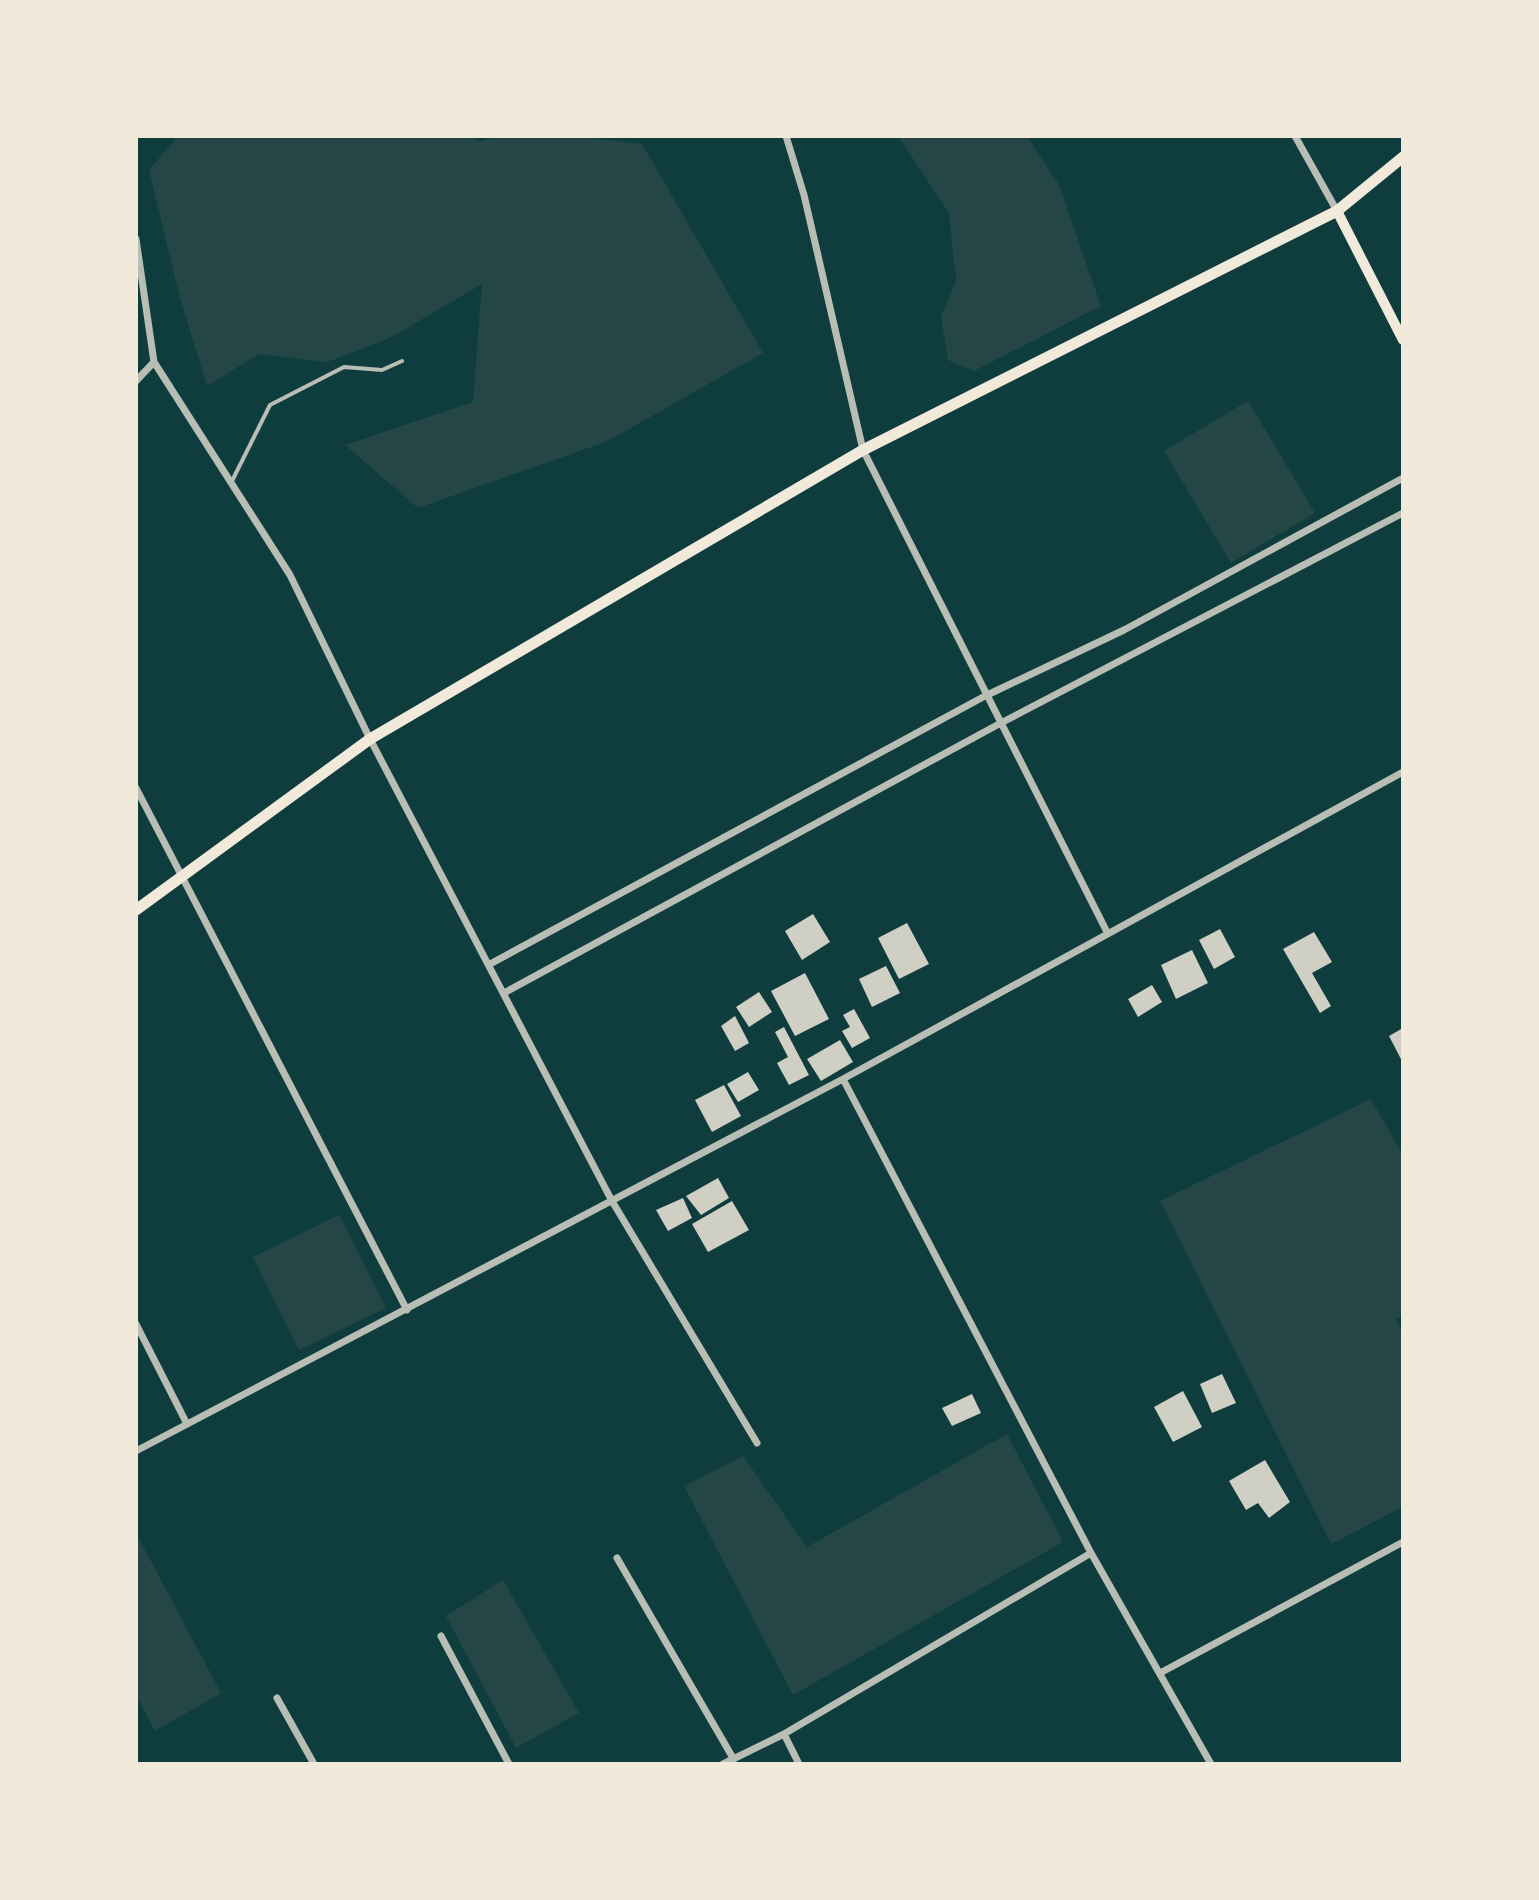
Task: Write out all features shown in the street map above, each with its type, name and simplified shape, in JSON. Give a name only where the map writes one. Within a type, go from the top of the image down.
[{"type":"main road","points":[[136,910],[370,739],[863,450],[1337,211],[1403,157]]},
{"type":"main road","points":[[1337,211],[1403,340]]},
{"type":"street","points":[[786,136],[804,195],[863,450],[999,724],[1108,934]]},
{"type":"street","points":[[1295,136],[1337,211]]},
{"type":"street","points":[[136,239],[154,362],[290,575],[370,739],[612,1201],[757,1443]]},
{"type":"street","points":[[136,381],[154,362]]},
{"type":"street","points":[[490,964],[985,696],[1124,630],[1403,478]]},
{"type":"street","points":[[504,993],[999,724],[1403,513]]},
{"type":"street","points":[[136,1451],[843,1079],[1403,772]]},
{"type":"street","points":[[136,788],[180,878],[407,1310]]},
{"type":"street","points":[[843,1079],[1091,1553],[1162,1672],[1211,1764]]},
{"type":"street","points":[[136,1324],[187,1424]]},
{"type":"street","points":[[1162,1672],[1403,1542]]},
{"type":"street","points":[[723,1764],[784,1734],[1091,1553]]},
{"type":"street","points":[[617,1558],[733,1758]]},
{"type":"street","points":[[441,1636],[509,1764]]},
{"type":"street","points":[[277,1698],[314,1764]]},
{"type":"street","points":[[784,1734],[799,1764]]},
{"type":"lane","points":[[231,483],[270,405],[344,367],[382,370],[402,361]]},
{"type":"shaded area","points":[[539,134],[642,144],[763,353],[608,441],[418,508],[345,445],[473,402],[482,284],[390,338],[327,362],[259,354],[207,386],[178,291],[149,170],[178,136],[474,136],[478,142]]},
{"type":"shaded area","points":[[898,136],[1027,136],[1059,185],[1101,306],[974,371],[948,360],[941,316],[956,280],[949,213]]},
{"type":"shaded area","points":[[1248,401],[1315,513],[1231,563],[1164,451]]},
{"type":"shaded area","points":[[1371,1099],[1403,1155],[1403,1315],[1396,1319],[1403,1333],[1403,1507],[1331,1544],[1160,1201]]},
{"type":"shaded area","points":[[339,1215],[386,1308],[299,1350],[253,1257]]},
{"type":"shaded area","points":[[1007,1434],[1063,1542],[793,1695],[684,1486],[743,1456],[807,1547]]},
{"type":"shaded area","points":[[136,1533],[221,1693],[155,1731],[136,1695]]},
{"type":"shaded area","points":[[503,1580],[579,1713],[516,1748],[446,1616]]},
{"type":"building","points":[[813,914],[830,942],[802,960],[785,931]]},
{"type":"building","points":[[907,923],[929,964],[899,979],[878,938]]},
{"type":"building","points":[[1220,929],[1235,957],[1214,969],[1199,940]]},
{"type":"building","points":[[1314,932],[1332,962],[1312,973],[1331,1006],[1320,1013],[1283,949]]},
{"type":"building","points":[[1192,950],[1208,983],[1176,999],[1161,965]]},
{"type":"building","points":[[886,966],[900,993],[872,1007],[859,979]]},
{"type":"building","points":[[805,973],[829,1019],[795,1036],[771,991]]},
{"type":"building","points":[[1152,985],[1162,1002],[1138,1017],[1128,999]]},
{"type":"building","points":[[759,992],[772,1012],[749,1027],[736,1007]]},
{"type":"building","points":[[854,1009],[870,1038],[852,1048],[842,1031],[850,1027],[843,1015]]},
{"type":"building","points":[[735,1016],[749,1043],[735,1051],[721,1026]]},
{"type":"building","points":[[784,1027],[809,1075],[789,1085],[777,1063],[788,1057],[775,1032]]},
{"type":"building","points":[[1403,1028],[1403,1063],[1389,1036]]},
{"type":"building","points":[[840,1040],[853,1062],[821,1081],[807,1059]]},
{"type":"building","points":[[748,1072],[759,1090],[738,1102],[727,1084]]},
{"type":"building","points":[[724,1085],[741,1116],[712,1132],[695,1100]]},
{"type":"building","points":[[718,1178],[729,1198],[701,1215],[686,1196]]},
{"type":"building","points":[[683,1198],[692,1218],[668,1231],[656,1210]]},
{"type":"building","points":[[732,1201],[749,1230],[708,1252],[692,1224]]},
{"type":"building","points":[[1222,1374],[1236,1403],[1212,1413],[1200,1384]]},
{"type":"building","points":[[1183,1391],[1202,1427],[1173,1442],[1154,1407]]},
{"type":"building","points":[[972,1394],[981,1413],[952,1426],[942,1408]]},
{"type":"building","points":[[1265,1460],[1290,1502],[1269,1518],[1258,1503],[1246,1510],[1229,1481]]}]
